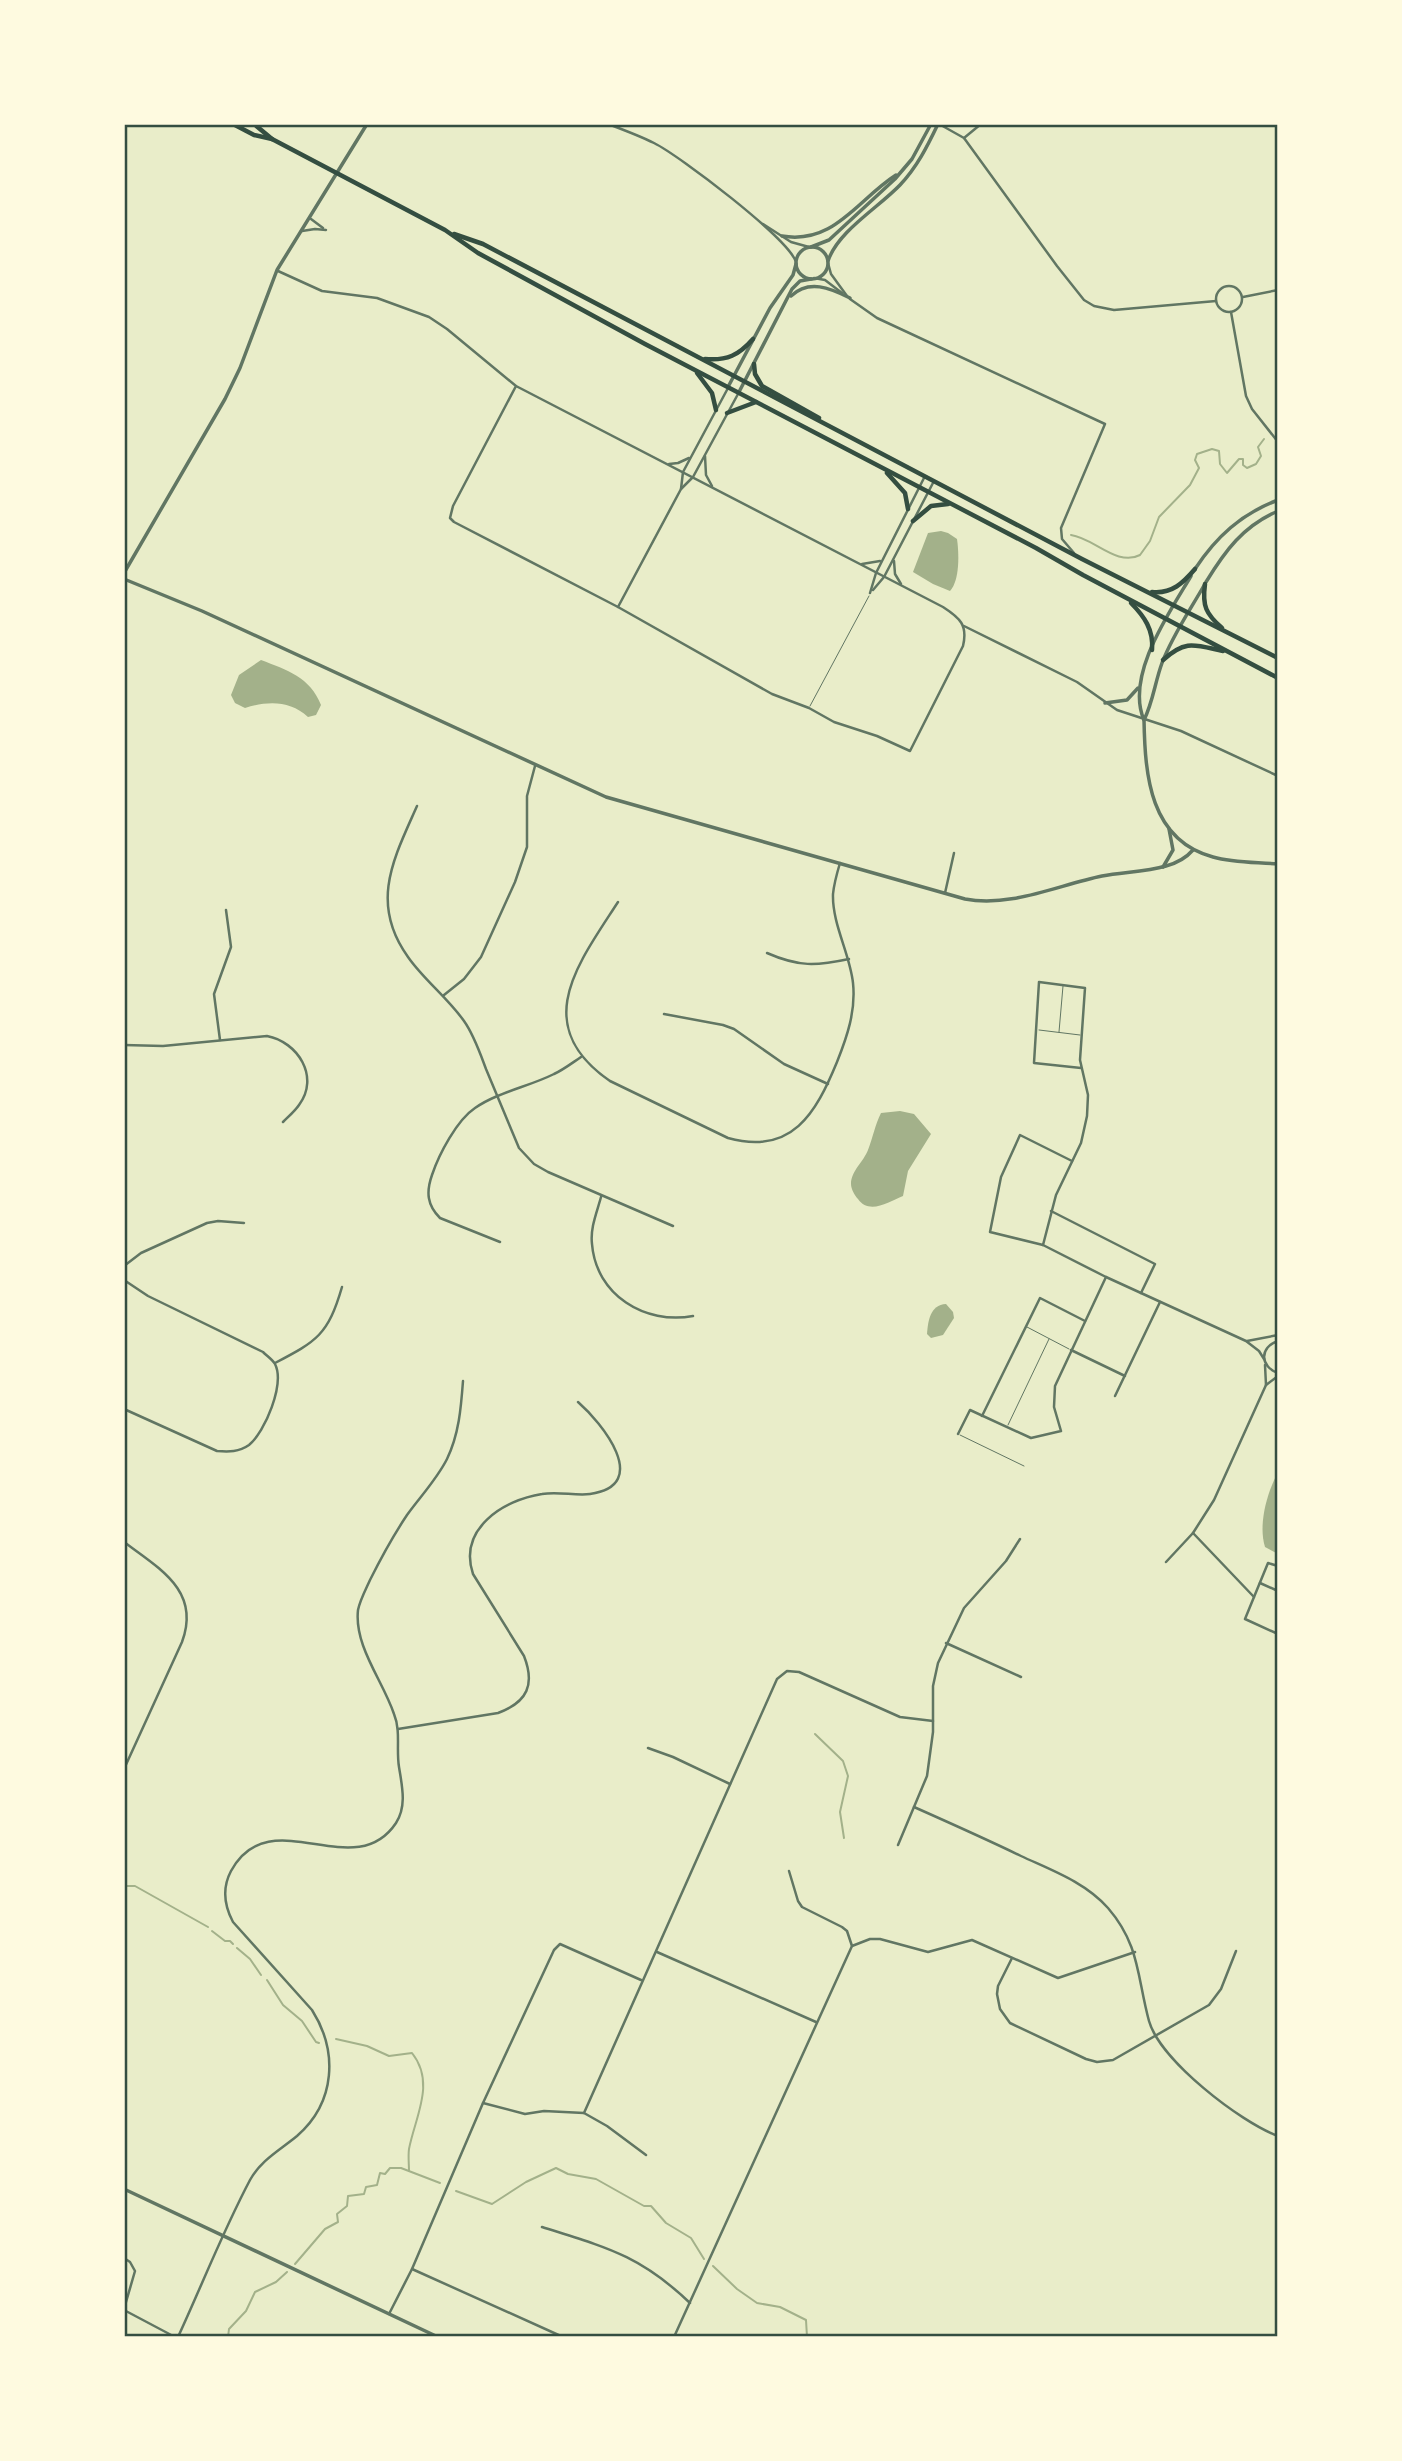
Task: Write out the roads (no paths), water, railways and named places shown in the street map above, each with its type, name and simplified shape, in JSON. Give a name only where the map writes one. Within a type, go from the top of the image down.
[{"type":"main road","points":[[233,124],[254,135],[272,139]]},
{"type":"main road","points":[[254,124],[272,139],[447,231],[483,244],[1082,559],[1278,658]]},
{"type":"main road","points":[[447,231],[478,253],[695,370],[1278,678]]},
{"type":"main road","points":[[701,359],[730,358],[740,353],[753,339]]},
{"type":"main road","points":[[754,364],[755,374],[762,386],[797,404],[834,429]]},
{"type":"main road","points":[[695,370],[712,393],[716,410]]},
{"type":"main road","points":[[727,413],[758,402]]},
{"type":"main road","points":[[884,470],[905,493],[908,509]]},
{"type":"main road","points":[[913,521],[931,506],[951,504]]},
{"type":"main road","points":[[1147,591],[1162,593],[1172,589],[1195,569]]},
{"type":"main road","points":[[1205,584],[1205,609],[1210,618],[1228,634]]},
{"type":"main road","points":[[1125,597],[1146,620],[1152,635],[1152,650]]},
{"type":"main road","points":[[1163,660],[1178,648],[1191,644],[1230,652]]},
{"type":"street","points":[[124,573],[225,399],[240,368],[277,271],[367,124]]},
{"type":"street","points":[[608,124],[656,144],[796,245],[821,249],[831,274],[850,298]]},
{"type":"street","points":[[681,489],[683,472],[770,307],[793,275],[800,252],[827,242],[901,172],[918,150],[930,124]]},
{"type":"street","points":[[618,607],[681,489],[693,477],[795,286],[823,274],[836,244],[899,187],[913,170],[938,124],[964,138],[1084,300],[1094,306],[1114,310],[1216,301]]},
{"type":"street","points":[[964,138],[981,124]]},
{"type":"street","points":[[782,236],[798,238],[821,233],[837,224],[882,184],[901,172]]},
{"type":"street","points":[[856,214],[861,220]]},
{"type":"street","points":[[755,218],[789,248],[800,273],[828,282],[877,318],[1105,424],[1063,520],[1061,532],[1064,542],[1082,559]]},
{"type":"street","points":[[302,231],[326,230],[311,219]]},
{"type":"street","points":[[277,271],[322,291],[377,299],[429,317],[516,386],[956,615],[964,626],[1077,682],[1105,703],[1201,740],[1278,776]]},
{"type":"street","points":[[787,300],[810,285],[836,291],[850,298]]},
{"type":"street","points":[[1227,285],[1236,287],[1242,297],[1239,308],[1231,312],[1222,310],[1216,301],[1219,290],[1227,285]]},
{"type":"street","points":[[1242,297],[1278,290]]},
{"type":"street","points":[[1231,312],[1246,396],[1258,418],[1278,442]]},
{"type":"street","points":[[516,386],[453,506],[450,518],[464,528],[618,607],[744,679],[834,722],[877,736],[910,751],[963,646],[964,626]]},
{"type":"street","points":[[705,454],[706,475],[714,488]]},
{"type":"street","points":[[666,463],[678,463],[692,456]]},
{"type":"street","points":[[870,593],[882,559],[925,476]]},
{"type":"street","points":[[870,593],[884,577],[934,481]]},
{"type":"street","points":[[1162,867],[1173,850],[1172,839],[1157,810],[1150,788],[1144,720],[1139,707],[1139,686],[1167,619],[1211,545],[1228,528],[1254,511],[1278,500]]},
{"type":"street","points":[[1144,720],[1151,706],[1163,660],[1218,561],[1233,542],[1255,524],[1278,511]]},
{"type":"street","points":[[894,557],[895,573],[903,587]]},
{"type":"street","points":[[857,563],[871,564],[882,559]]},
{"type":"street","points":[[124,579],[202,611],[623,803],[973,901],[990,902],[1104,876],[1162,867],[1186,857],[1193,850]]},
{"type":"street","points":[[1105,703],[1127,700],[1139,686]]},
{"type":"street","points":[[444,995],[464,979],[481,957],[515,882],[527,847],[527,796],[536,764]]},
{"type":"street","points":[[417,806],[389,875],[390,914],[397,937],[407,956],[466,1023],[519,1148],[525,1157],[548,1172],[673,1226]]},
{"type":"street","points":[[1168,828],[1193,850],[1234,861],[1278,864]]},
{"type":"street","points":[[945,893],[954,853]]},
{"type":"street","points":[[618,902],[579,963],[568,990],[568,1024],[581,1056],[594,1070],[610,1081],[728,1138],[767,1141],[793,1130],[814,1111],[828,1084],[850,1025],[853,983],[834,907],[834,887],[840,863]]},
{"type":"street","points":[[220,1040],[214,994],[231,947],[226,910]]},
{"type":"street","points":[[767,953],[786,961],[818,966],[849,959]]},
{"type":"street","points":[[1044,1245],[1051,1211],[1084,1134],[1088,1095],[1081,1068],[1085,988],[1039,982],[1034,1063],[1081,1068]]},
{"type":"street","points":[[664,1014],[723,1025],[743,1035],[784,1064],[828,1084]]},
{"type":"street","points":[[124,1045],[163,1046],[267,1036],[286,1042],[300,1055],[307,1073],[300,1105],[283,1122]]},
{"type":"street","points":[[500,1242],[440,1218],[428,1202],[427,1193],[439,1156],[466,1117],[478,1106],[554,1074],[581,1056]]},
{"type":"street","points":[[1072,1161],[1020,1135],[1000,1177],[990,1232],[1044,1245],[1106,1277],[1246,1341],[1259,1351],[1264,1359]]},
{"type":"street","points":[[602,1196],[592,1229],[592,1243],[595,1261],[607,1283],[624,1302],[650,1315],[675,1319],[693,1315]]},
{"type":"street","points":[[1051,1211],[1155,1264],[1141,1293]]},
{"type":"street","points":[[124,1266],[141,1253],[207,1223],[244,1223]]},
{"type":"street","points":[[958,1434],[970,1410],[1031,1438],[1061,1431],[1054,1406],[1054,1390],[1106,1277]]},
{"type":"street","points":[[124,1280],[148,1296],[253,1346],[275,1363],[278,1381],[274,1402],[260,1433],[239,1450],[217,1451],[124,1409]]},
{"type":"street","points":[[275,1363],[307,1346],[326,1329],[342,1287]]},
{"type":"street","points":[[982,1416],[1040,1298],[1085,1321]]},
{"type":"street","points":[[1115,1396],[1160,1301]]},
{"type":"street","points":[[1246,1341],[1278,1335]]},
{"type":"street","points":[[1266,1385],[1265,1349],[1277,1341]]},
{"type":"street","points":[[1071,1350],[1125,1376]]},
{"type":"street","points":[[1166,1562],[1193,1533],[1214,1500],[1266,1385],[1278,1374],[1265,1365]]},
{"type":"street","points":[[124,2258],[135,2271],[124,2309],[177,2337],[251,2178],[273,2153],[299,2135],[315,2114],[329,2082],[330,2066],[324,2033],[312,2010],[233,1922],[227,1910],[225,1898],[229,1875],[243,1854],[261,1842],[286,1840],[346,1848],[365,1846],[385,1835],[402,1813],[398,1729],[394,1714],[364,1648],[358,1623],[358,1608],[389,1544],[447,1460],[457,1432],[463,1381]]},
{"type":"street","points":[[398,1729],[498,1713],[509,1709],[524,1696],[530,1670],[473,1574],[469,1564],[469,1549],[483,1522],[520,1499],[544,1493],[591,1494],[615,1481],[621,1470],[614,1446],[598,1421],[578,1402]]},
{"type":"street","points":[[1193,1533],[1254,1597]]},
{"type":"street","points":[[898,1845],[927,1776],[933,1721],[933,1686],[938,1663],[964,1608],[1006,1562],[1020,1539]]},
{"type":"street","points":[[124,1542],[165,1573],[177,1586],[187,1608],[187,1622],[182,1643],[124,1769]]},
{"type":"street","points":[[1278,1566],[1268,1563],[1245,1619],[1278,1634]]},
{"type":"street","points":[[1260,1583],[1278,1591]]},
{"type":"street","points":[[946,1643],[1021,1677]]},
{"type":"street","points":[[584,2113],[777,1679],[787,1671],[799,1672],[900,1717],[933,1721]]},
{"type":"street","points":[[648,1748],[730,1784]]},
{"type":"street","points":[[914,1807],[1080,1884],[1100,1900],[1114,1915],[1135,1952],[1149,2022],[1155,2038],[1174,2061],[1205,2089],[1253,2123],[1278,2136]]},
{"type":"street","points":[[789,1871],[802,1907],[842,1927],[847,1931],[852,1946]]},
{"type":"street","points":[[674,2337],[852,1946],[870,1939],[880,1939],[928,1952],[972,1940],[1058,1978],[1135,1952]]},
{"type":"street","points":[[389,2314],[412,2269],[483,2103],[554,1950],[560,1944],[642,1980]]},
{"type":"street","points":[[1012,1958],[998,1986],[997,2001],[1004,2017],[1018,2028],[1097,2062],[1114,2060],[1209,2005],[1221,1989],[1237,1951]]},
{"type":"street","points":[[657,1952],[816,2022]]},
{"type":"street","points":[[483,2103],[525,2114],[544,2111],[584,2113],[607,2126],[646,2155]]},
{"type":"street","points":[[124,2189],[438,2337]]},
{"type":"street","points":[[542,2227],[598,2244],[629,2257],[653,2271],[690,2303]]},
{"type":"street","points":[[412,2269],[563,2337]]},
{"type":"lane","points":[[809,708],[870,593]]},
{"type":"lane","points":[[1059,1032],[1063,985]]},
{"type":"lane","points":[[1037,1030],[1082,1035]]},
{"type":"lane","points":[[1026,1327],[1071,1350]]},
{"type":"lane","points":[[1007,1428],[1049,1339]]},
{"type":"lane","points":[[958,1434],[1024,1466]]},
{"type":"waterway","points":[[1071,535],[1114,555],[1131,558],[1140,555],[1150,541],[1159,517],[1190,485],[1199,468],[1195,460],[1197,454],[1212,449],[1219,451],[1220,464],[1227,473],[1239,459],[1243,459],[1243,465],[1247,468],[1256,464],[1261,456],[1258,447],[1264,439]]},
{"type":"waterway","points":[[815,1734],[843,1761],[848,1776],[840,1812],[844,1838]]},
{"type":"waterway","points":[[124,1886],[135,1886],[208,1927]]},
{"type":"waterway","points":[[212,1931],[233,1944]]},
{"type":"waterway","points":[[237,1948],[250,1959],[261,1975]]},
{"type":"waterway","points":[[267,1980],[283,2005],[302,2021],[319,2043]]},
{"type":"waterway","points":[[336,2039],[367,2046],[389,2056],[412,2053],[419,2064],[422,2100],[409,2149],[409,2171]]},
{"type":"waterway","points":[[295,2264],[325,2229],[338,2222],[337,2214],[347,2206],[348,2196],[364,2194],[366,2187],[377,2185],[380,2173],[385,2174],[390,2168],[401,2168],[440,2183]]},
{"type":"waterway","points":[[456,2191],[492,2204],[526,2182],[556,2168],[568,2174],[596,2179],[644,2206],[651,2206],[666,2223],[691,2238],[704,2259]]},
{"type":"waterway","points":[[713,2266],[737,2289],[757,2303],[780,2307],[806,2320],[807,2337]]},
{"type":"waterway","points":[[228,2337],[229,2329],[246,2311],[255,2292],[276,2282],[287,2272]]}]
